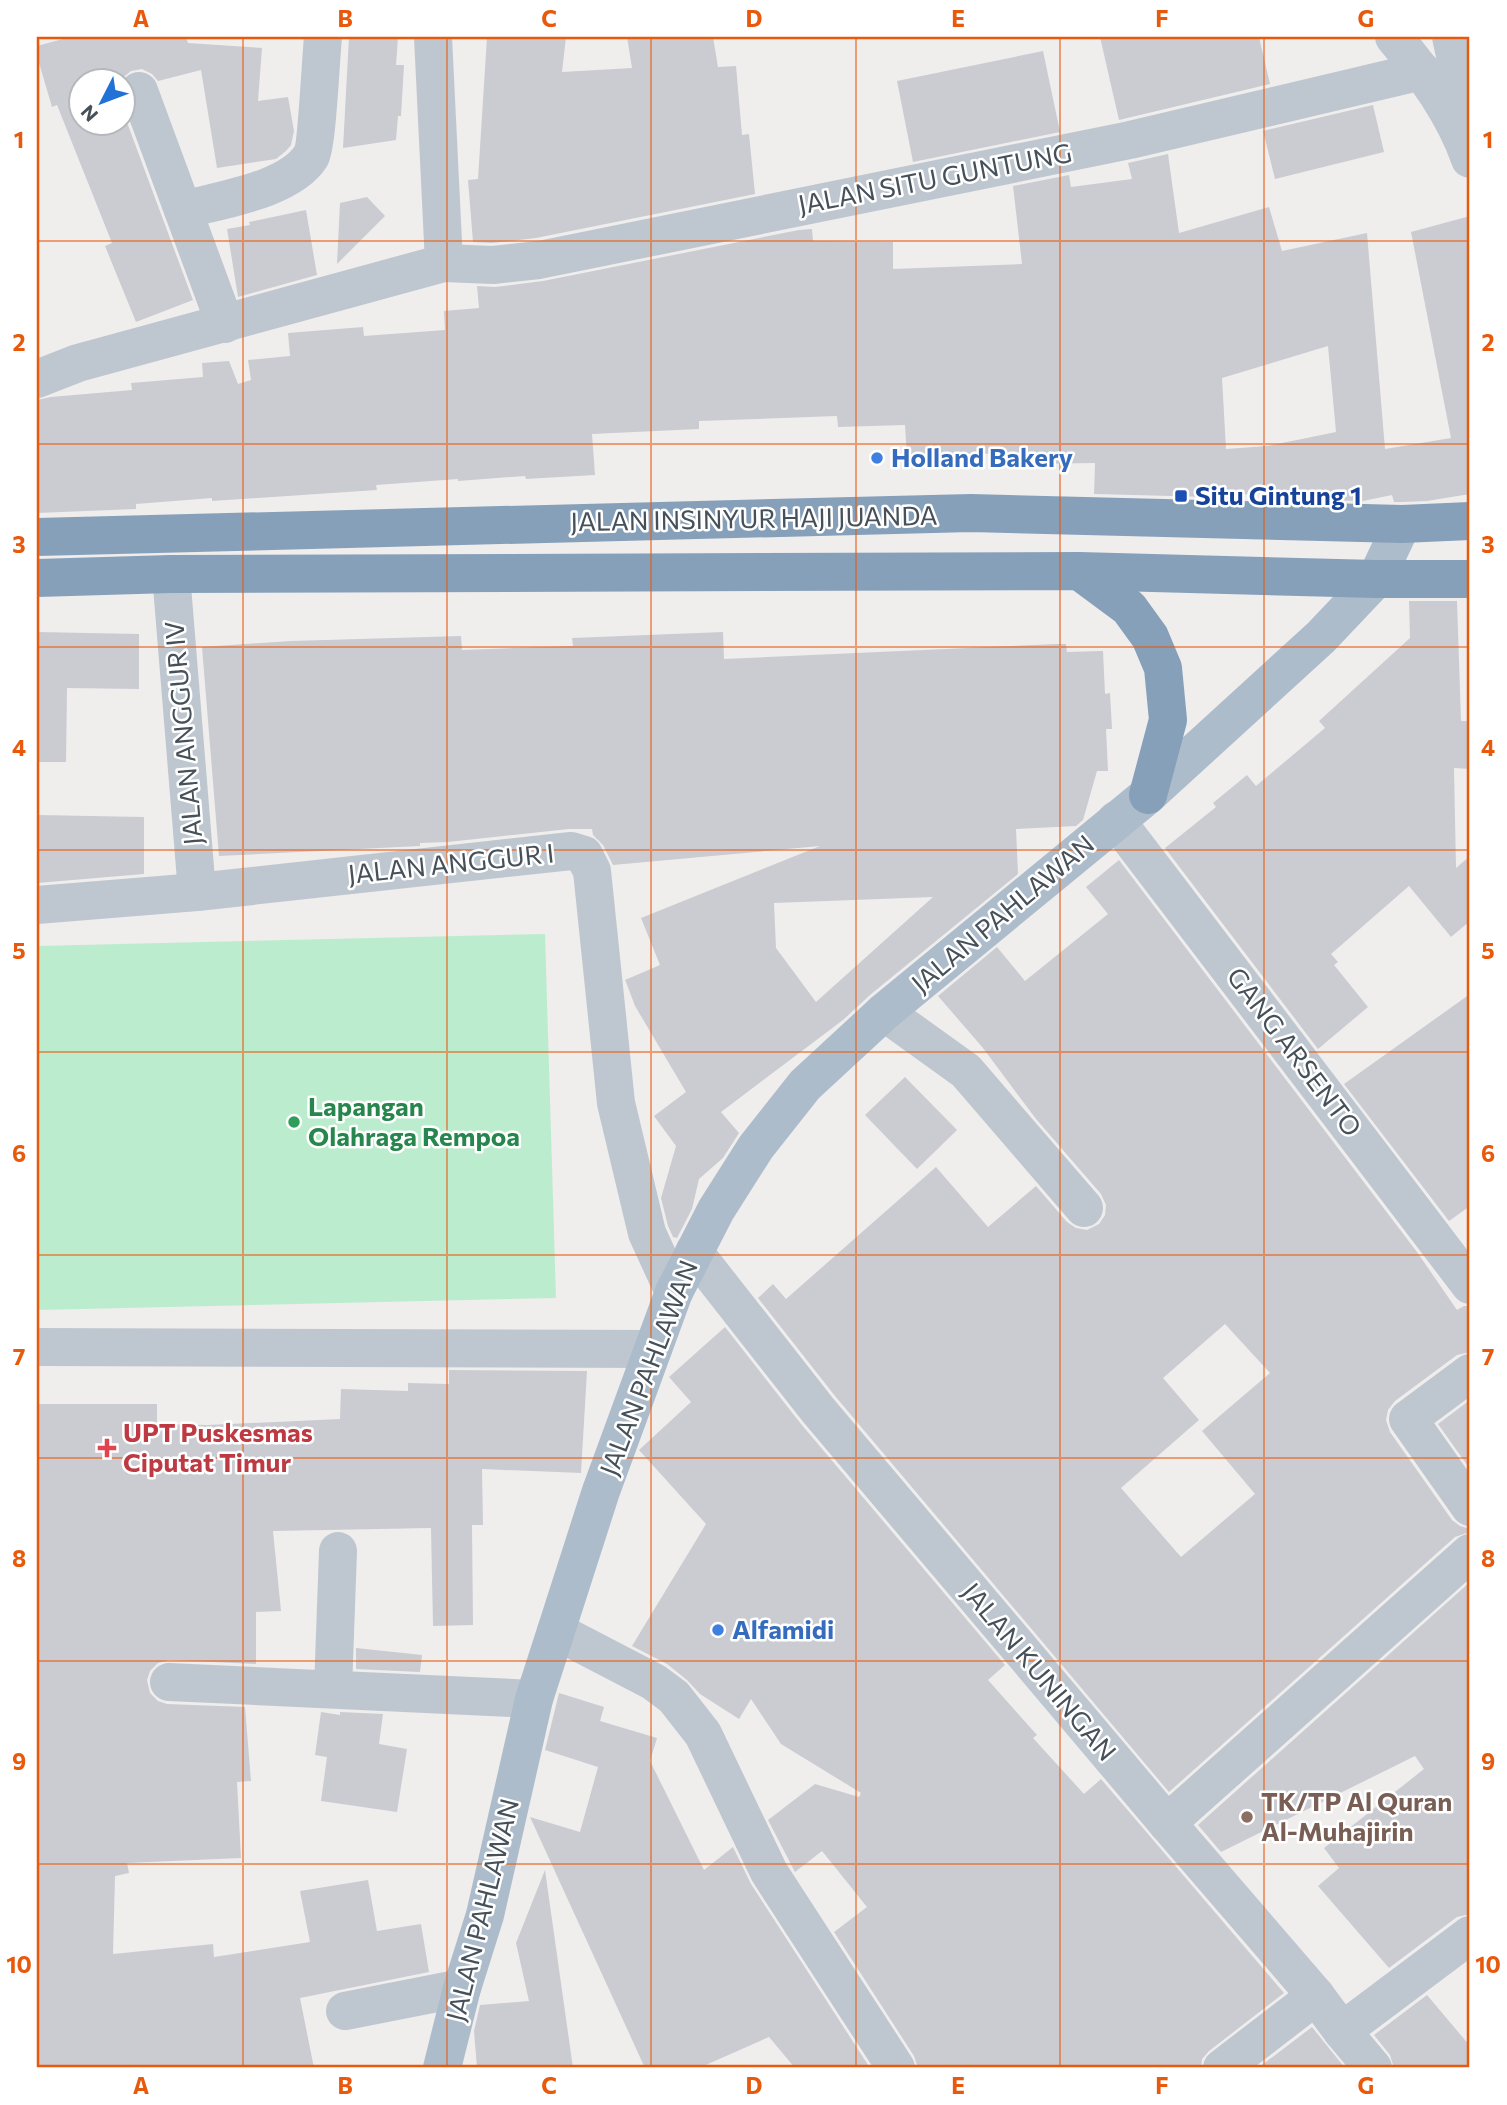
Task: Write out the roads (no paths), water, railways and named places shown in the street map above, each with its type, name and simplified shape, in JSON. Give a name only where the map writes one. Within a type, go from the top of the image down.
[{"type":"highway","name":"JALAN INSINYUR HAJI JUANDA","points":[[37,537],[971,513],[1402,524],[1470,522]]},
{"type":"highway","name":"JALAN INSINYUR HAJI JUANDA","points":[[37,578],[1079,571],[1470,579]]},
{"type":"highway","points":[[1079,571],[1129,608],[1150,637],[1163,668],[1168,720],[1147,795]]},
{"type":"main road","name":"JALAN PAHLAWAN","points":[[442,2068],[462,1988],[485,1915],[534,1699],[601,1491],[674,1292],[716,1209],[756,1147],[805,1084],[884,1012],[1147,795],[1321,637],[1376,579],[1402,524]]},
{"type":"street","points":[[183,211],[276,184],[297,171],[313,154],[323,37]]},
{"type":"street","points":[[433,37],[444,263]]},
{"type":"street","points":[[1394,37],[1464,115]]},
{"type":"street","points":[[1451,37],[1470,159]]},
{"type":"street","name":"JALAN SITU GUNTUNG","points":[[37,379],[78,363],[444,263],[493,265],[539,260],[1130,140],[1422,71]]},
{"type":"street","points":[[139,91],[225,324]]},
{"type":"street","name":"JALAN ANGGUR IV","points":[[171,575],[197,892]]},
{"type":"street","name":"GANG ARSENTO","points":[[1116,820],[1470,1285]]},
{"type":"street","name":"JALAN ANGGUR I","points":[[37,905],[197,892],[570,851],[584,855],[592,871],[616,1103],[647,1233],[674,1292]]},
{"type":"street","points":[[884,1012],[966,1071],[1084,1208]]},
{"type":"street","name":"JALAN KUNINGAN","points":[[694,1252],[794,1380],[1316,1996],[1373,2068]]},
{"type":"street","points":[[37,1347],[653,1349]]},
{"type":"street","points":[[1470,1373],[1408,1419],[1470,1507]]},
{"type":"street","points":[[333,1689],[338,1550]]},
{"type":"street","points":[[1167,1823],[1470,1553]]},
{"type":"street","points":[[556,1631],[654,1682],[674,1698],[696,1725],[703,1734],[769,1872],[897,2068]]},
{"type":"street","points":[[169,1682],[534,1699]]},
{"type":"street","points":[[1342,2031],[1470,1935]]},
{"type":"street","points":[[345,2011],[462,1988]]},
{"type":"street","points":[[1222,2068],[1316,1996]]},
{"type":"place","name":"Holland Bakery","points":[[877,458]]},
{"type":"place","name":"Situ Gintung 1","points":[[1181,496]]},
{"type":"place","name":"Lapangan Olahraga Rempoa","points":[[294,1122]]},
{"type":"place","name":"UPT Puskesmas Ciputat Timur","points":[[107,1448]]},
{"type":"place","name":"Alfamidi","points":[[718,1630]]},
{"type":"place","name":"TK/TP Al Quran Al-Muhajirin","points":[[1247,1817]]}]
